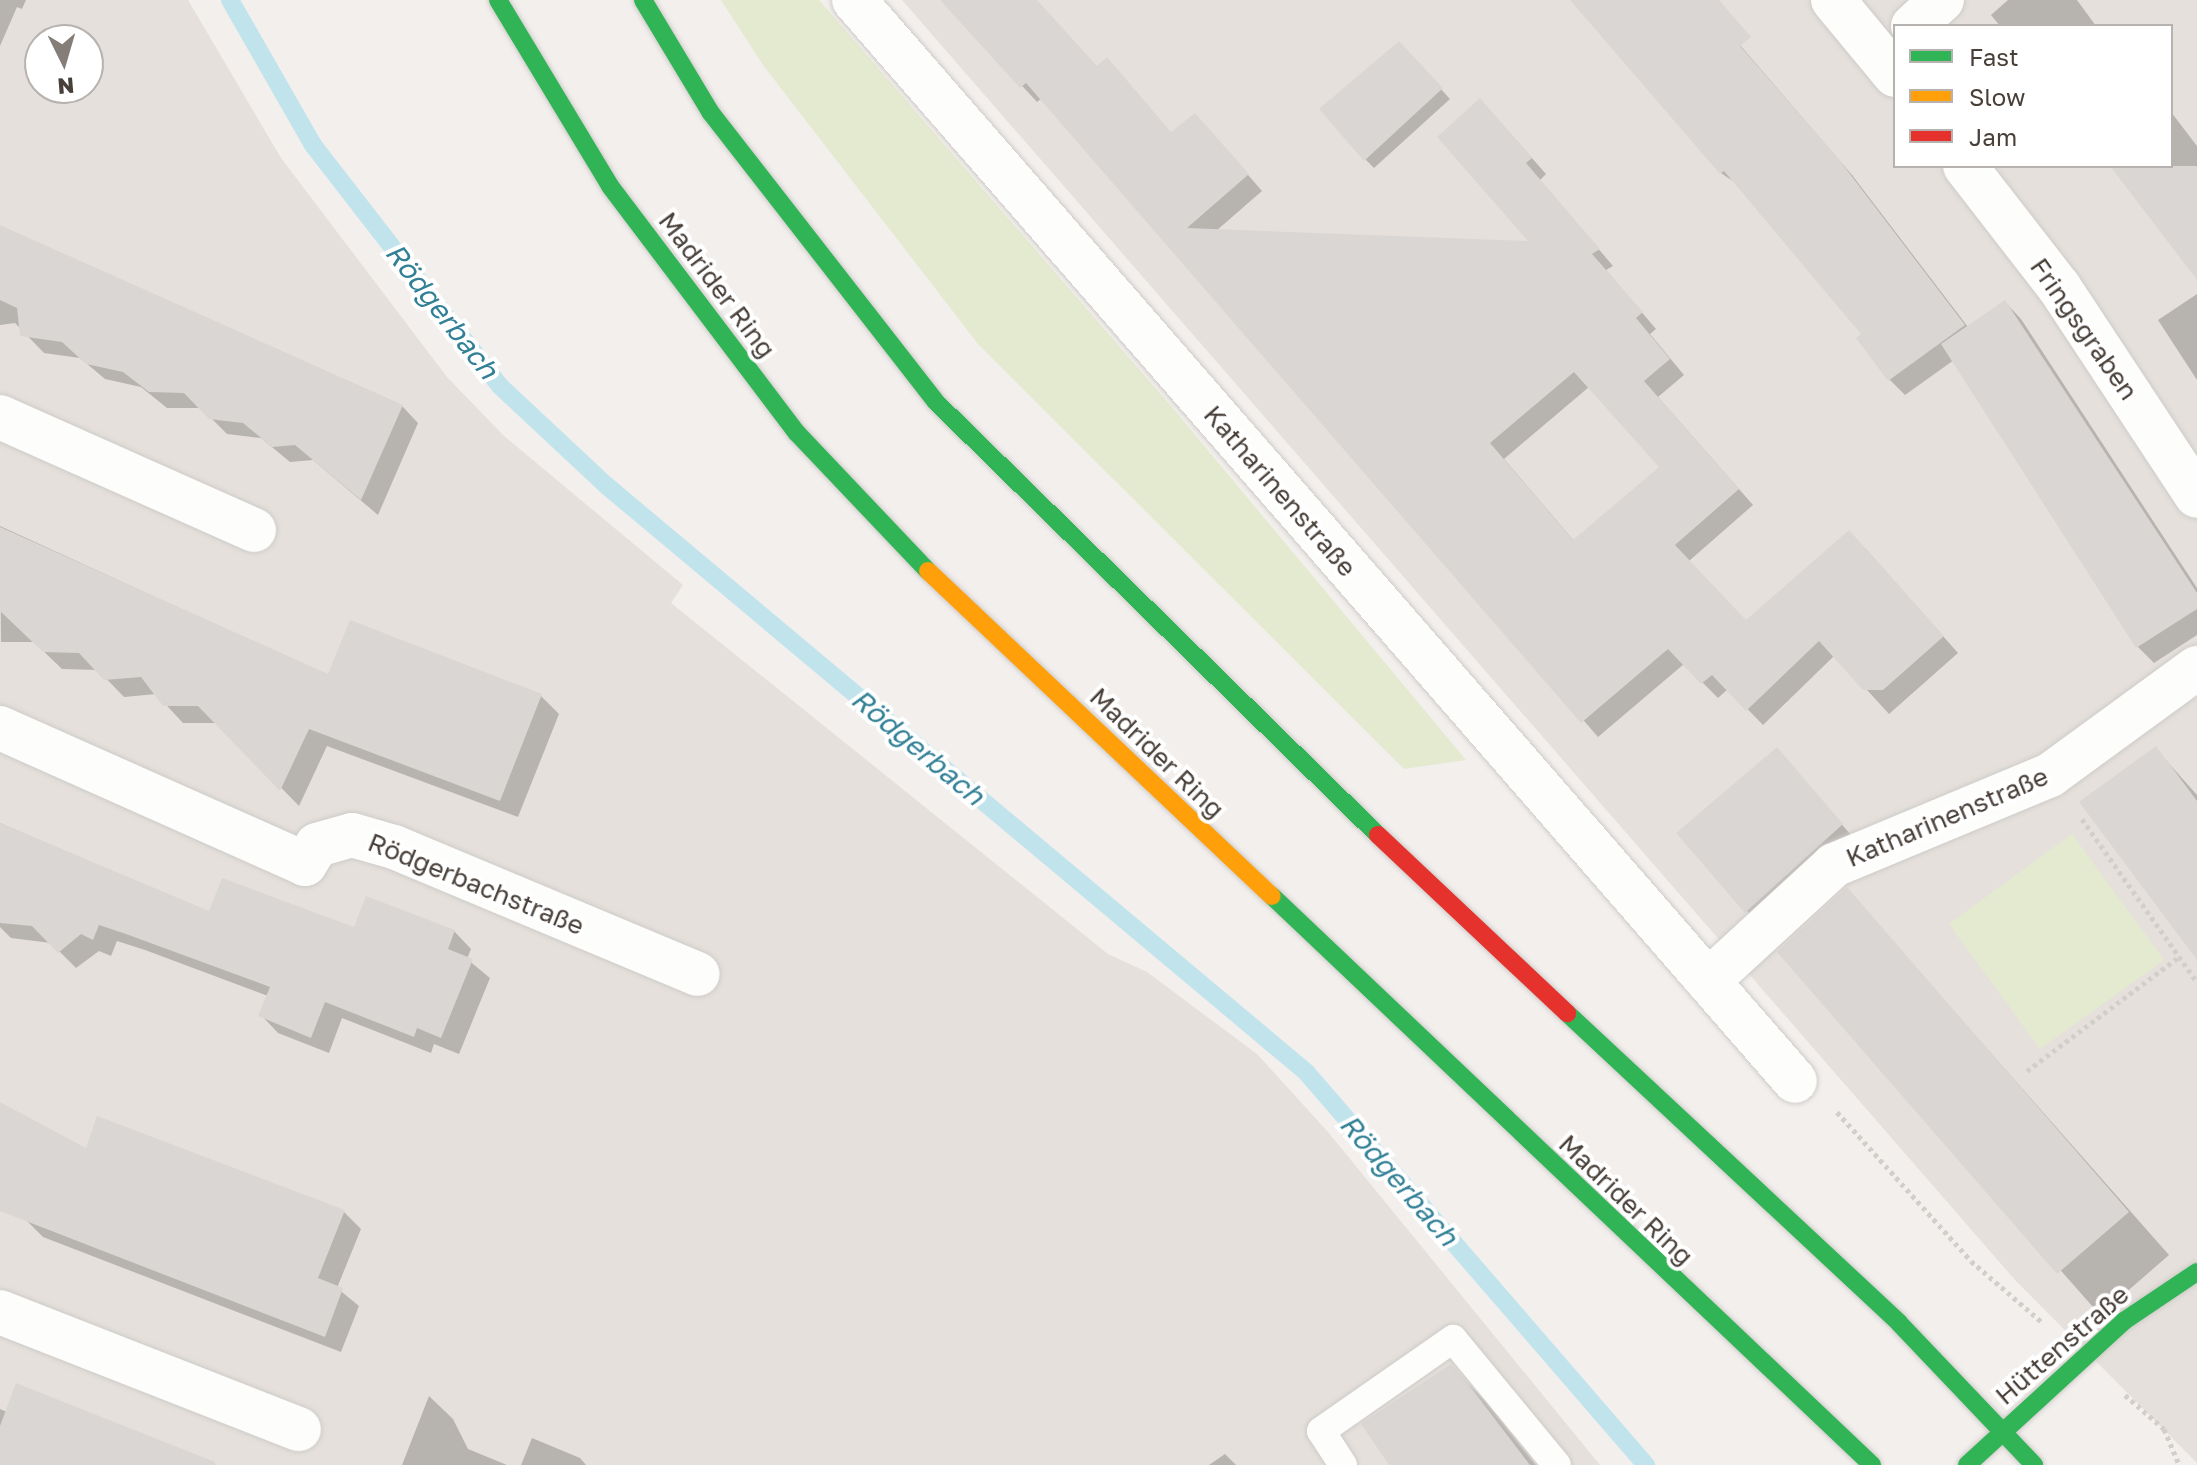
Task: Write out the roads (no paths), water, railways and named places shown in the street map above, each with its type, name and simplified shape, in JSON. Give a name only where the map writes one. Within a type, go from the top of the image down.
[{"type":"main road","name":"Madrider Ring","points":[[498,0],[610,186],[797,433],[888,533],[1872,1465]]},
{"type":"main road","points":[[643,0],[711,113],[936,402],[1358,817],[1899,1323],[1999,1434],[2034,1465]]},
{"type":"main road","name":"Hüttenstraße","points":[[1967,1465],[2124,1321],[2197,1272]]},
{"type":"street","name":"Katharinenstraße","points":[[854,0],[1795,1081]]},
{"type":"street","points":[[1833,0],[1890,57]]},
{"type":"street","points":[[1915,24],[1942,0]]},
{"type":"street","name":"Fringsgraben","points":[[1967,168],[2059,287],[2197,496]]},
{"type":"street","points":[[0,417],[254,530]]},
{"type":"street","name":"Katharinenstraße","points":[[1708,981],[1834,865],[2050,775],[2197,668]]},
{"type":"street","name":"Rödgerbachstraße","points":[[0,728],[305,864],[317,845],[352,835],[394,847],[697,974]]},
{"type":"street","points":[[0,1312],[299,1429]]},
{"type":"lane","points":[[1343,1465],[1321,1431],[1453,1339],[1557,1465]]},
{"type":"waterway","name":"Rödgerbach","points":[[230,0],[313,145],[500,386],[607,486],[1306,1072],[1646,1465]]}]
